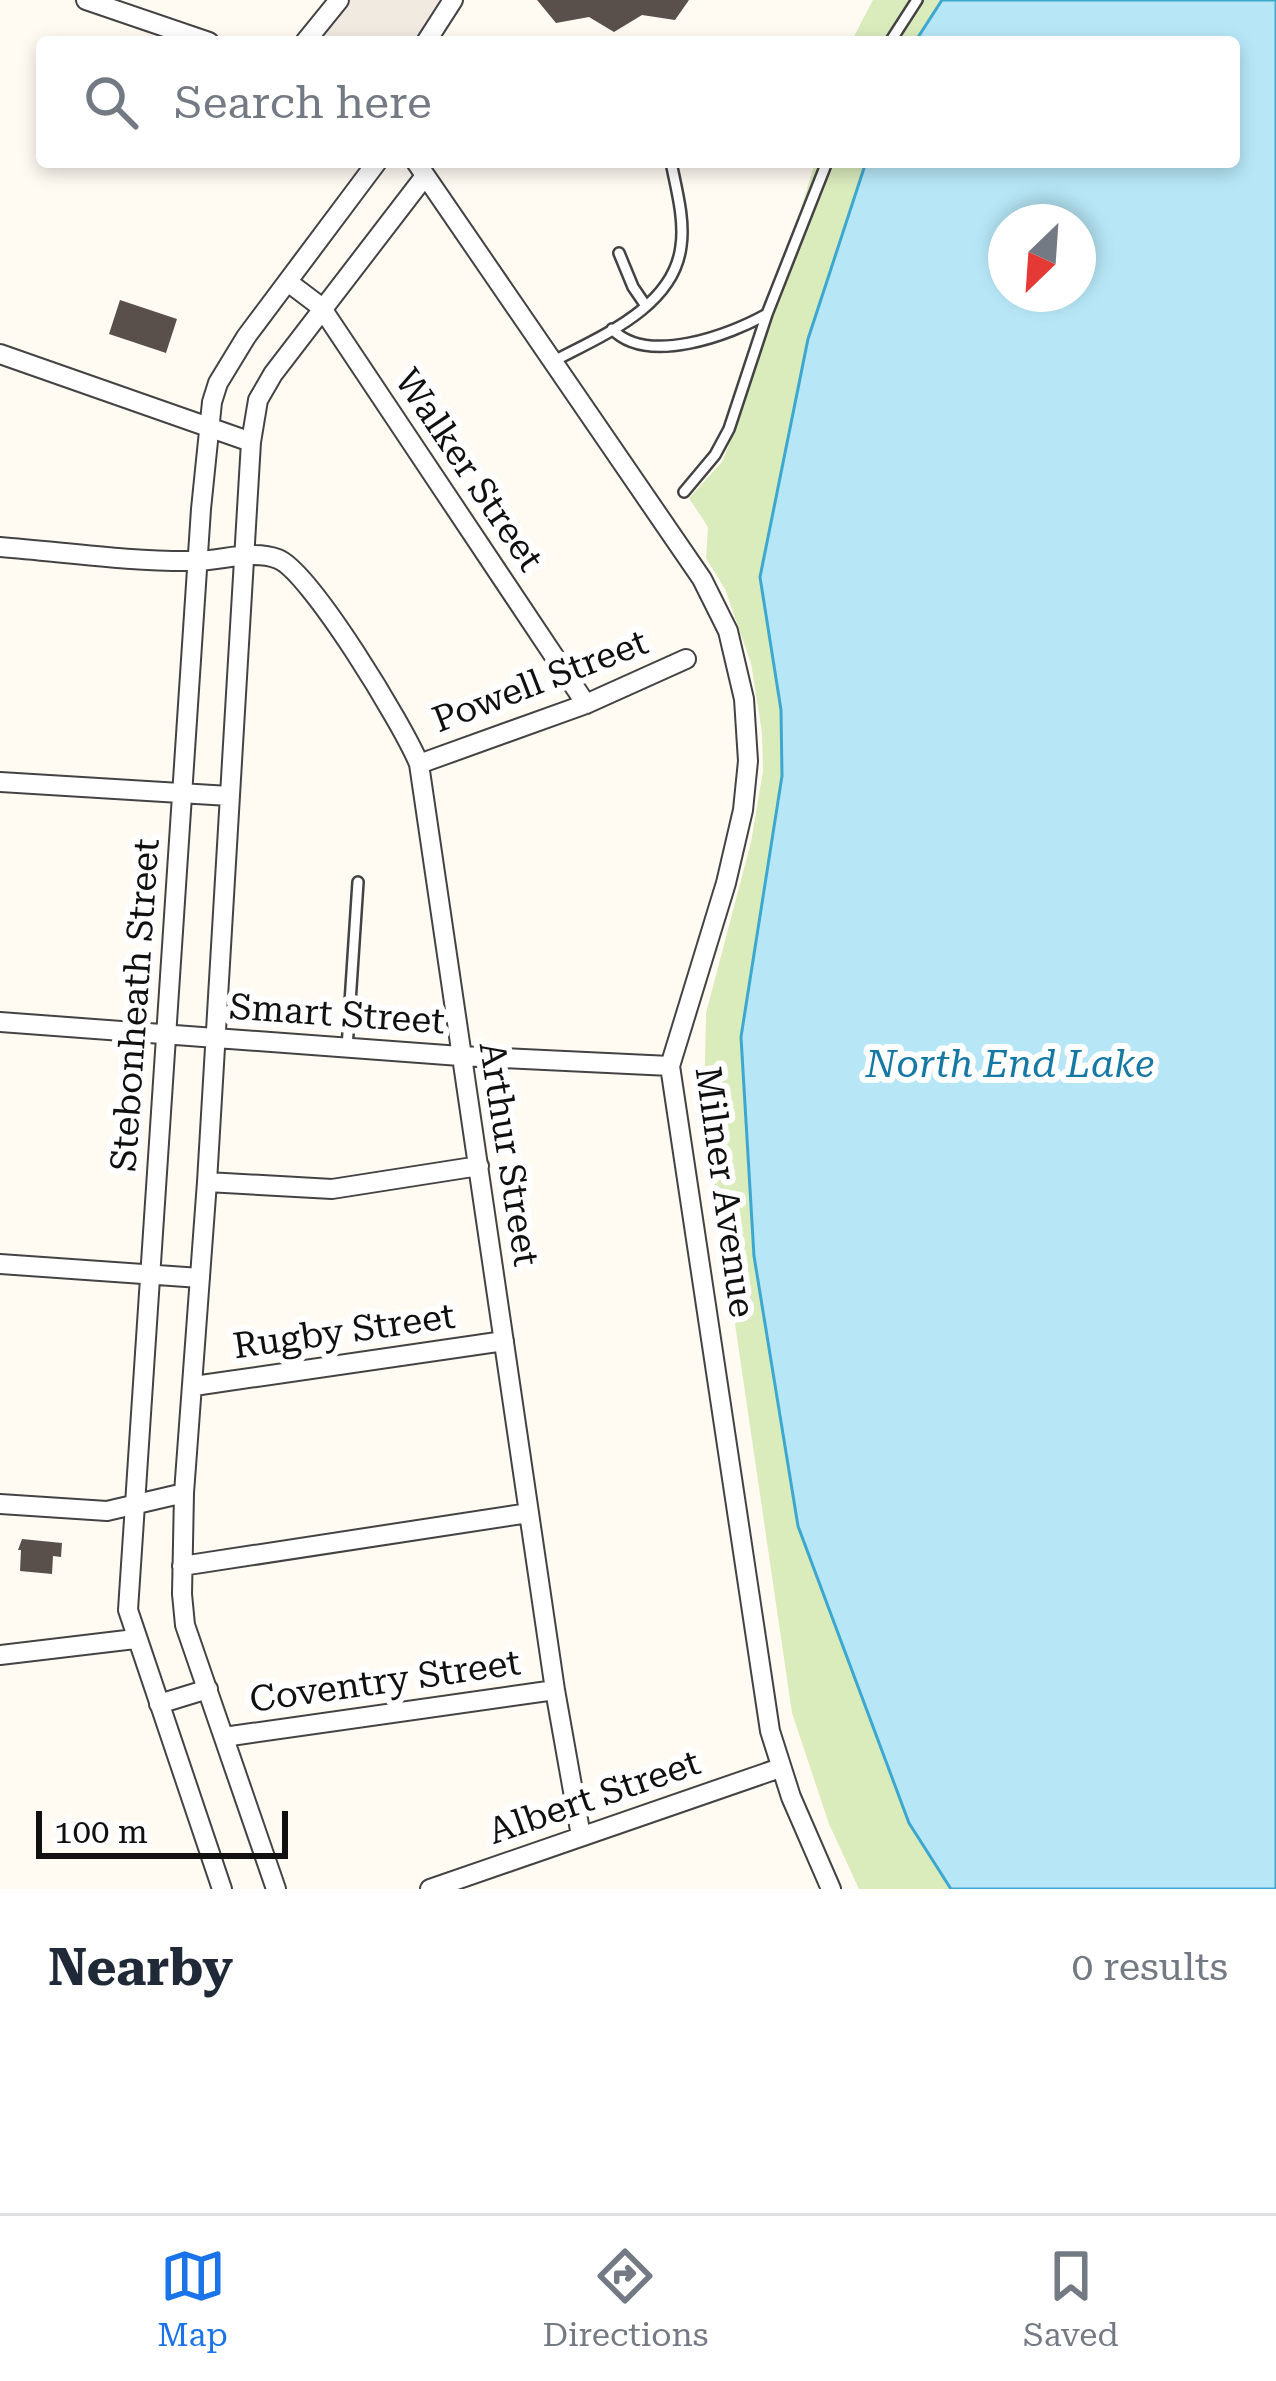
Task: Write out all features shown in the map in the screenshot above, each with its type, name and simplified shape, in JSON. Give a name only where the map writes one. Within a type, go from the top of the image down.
[{"type":"street","points":[[86,0],[191,36]]},
{"type":"street","points":[[310,36],[339,0]]},
{"type":"street","points":[[430,36],[453,0]]},
{"type":"street","name":"Stebonheath Street","points":[[222,1889],[128,1610],[196,562],[212,402],[228,364],[373,168]]},
{"type":"street","points":[[276,1889],[185,1625],[182,1566],[251,442],[264,388],[421,169]]},
{"type":"street","name":"Milner Avenue","points":[[421,169],[710,594],[728,631],[744,699],[748,761],[743,810],[715,925],[670,1066],[767,1715],[780,1768],[831,1889]]},
{"type":"street","name":"Walker Street","points":[[288,283],[321,308],[586,704]]},
{"type":"street","points":[[0,354],[251,442]]},
{"type":"street","points":[[0,547],[196,562],[244,556]]},
{"type":"street","name":"Arthur Street","points":[[244,556],[275,557],[293,570],[386,701],[419,764],[555,1690],[581,1836]]},
{"type":"street","name":"Powell Street","points":[[419,764],[586,704],[686,659]]},
{"type":"street","points":[[0,782],[229,796]]},
{"type":"street","name":"Smart Street","points":[[0,1022],[460,1056],[670,1066]]},
{"type":"street","points":[[207,1182],[332,1189],[479,1166]]},
{"type":"street","points":[[0,1264],[200,1277]]},
{"type":"street","name":"Rugby Street","points":[[194,1386],[504,1341]]},
{"type":"street","points":[[0,1504],[106,1511],[184,1492]]},
{"type":"street","points":[[182,1566],[529,1513]]},
{"type":"street","points":[[0,1655],[135,1639]]},
{"type":"street","points":[[159,1704],[208,1689]]},
{"type":"street","name":"Coventry Street","points":[[224,1737],[555,1690]]},
{"type":"street","name":"Albert Street","points":[[430,1889],[780,1768]]},
{"type":"lane","points":[[894,36],[917,0]]},
{"type":"lane","points":[[554,361],[646,306],[668,282],[681,248],[672,168]]},
{"type":"lane","points":[[684,493],[722,444],[766,314],[825,168]]},
{"type":"lane","points":[[619,253],[646,306]]},
{"type":"lane","points":[[612,329],[635,342],[690,343],[720,338],[766,314]]},
{"type":"lane","points":[[347,1048],[358,882]]},
{"type":"green space","points":[[873,0],[942,0],[919,36],[854,36]]},
{"type":"green space","points":[[813,168],[864,168],[808,339],[760,577],[781,710],[782,776],[741,1037],[754,1256],[909,1823],[951,1889],[859,1889],[829,1824],[792,1713],[704,1112],[706,1013],[751,842],[763,771],[751,663],[725,589],[706,558],[708,527],[689,498],[722,462]]},
{"type":"shaded area","points":[[339,0],[453,0],[430,36],[310,36]]},
{"type":"water","name":"North End Lake","points":[[942,0],[1276,0],[1276,1889],[951,1889],[909,1823],[798,1526],[754,1256],[741,1037],[782,776],[781,710],[760,577],[808,339],[864,168],[1240,168],[1240,36],[919,36]]},
{"type":"building","points":[[537,0],[689,0],[675,20],[642,15],[614,32],[589,17],[556,23]]},
{"type":"building","points":[[120,300],[177,319],[166,353],[109,334]]},
{"type":"building","points":[[22,1539],[62,1543],[61,1557],[53,1556],[52,1574],[20,1571]]}]
